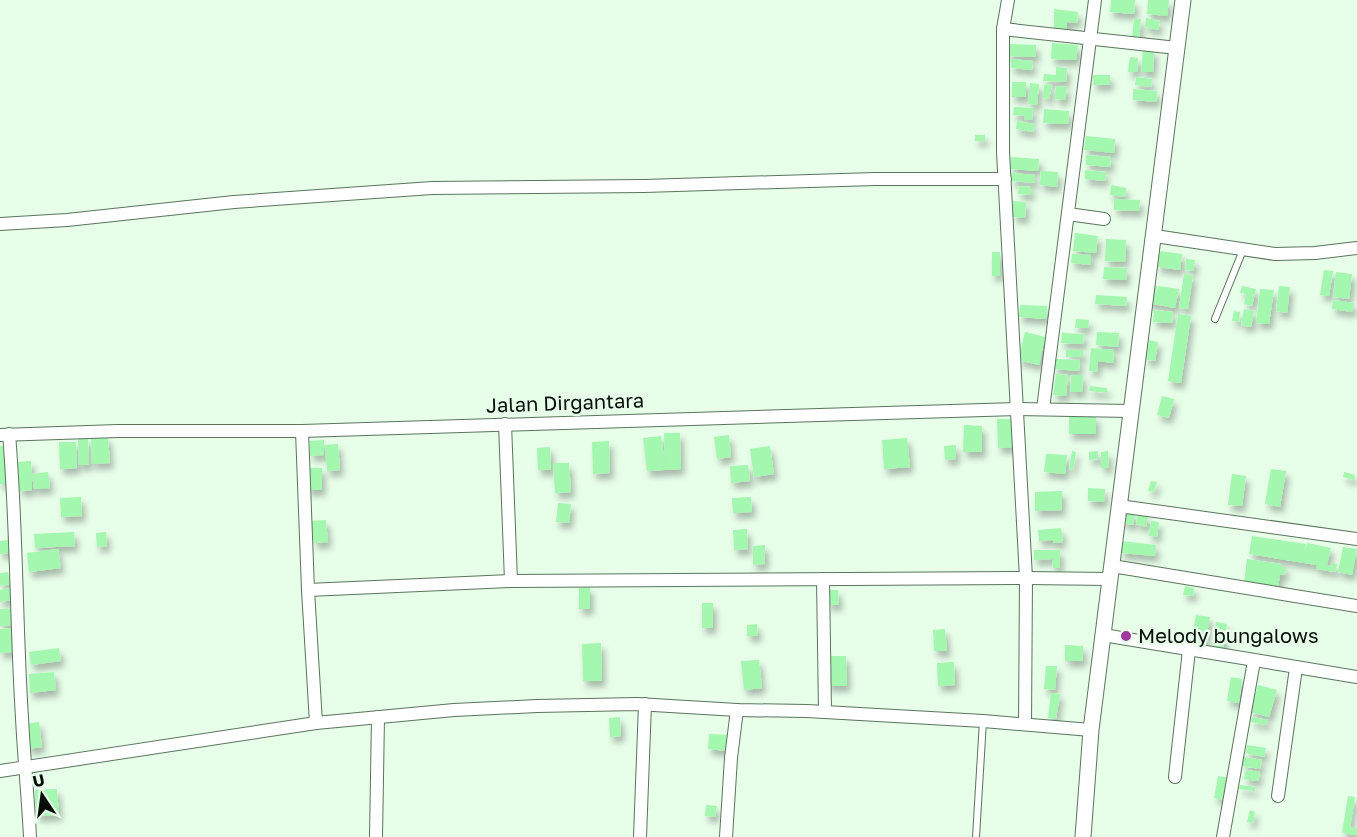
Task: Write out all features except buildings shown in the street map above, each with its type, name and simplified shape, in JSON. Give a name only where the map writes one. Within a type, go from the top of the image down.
[{"type":"street","points":[[1008,0],[1003,29],[1003,152],[1026,578],[1025,724]]},
{"type":"street","points":[[1043,409],[1095,0]]},
{"type":"street","points":[[1083,837],[1091,730],[1130,411],[1155,237],[1166,123],[1183,0]]},
{"type":"street","points":[[1003,29],[1177,48]]},
{"type":"street","points":[[0,224],[67,220],[234,202],[432,188],[644,186],[875,179],[1005,179]]},
{"type":"street","points":[[1068,214],[1104,219]]},
{"type":"street","points":[[1155,237],[1275,254],[1315,253],[1357,248]]},
{"type":"street","name":"Jalan Dirgantara","points":[[5,435],[118,431],[302,431],[1017,409],[1130,411]]},
{"type":"street","points":[[505,424],[511,581]]},
{"type":"street","points":[[302,431],[316,723]]},
{"type":"street","points":[[5,435],[16,542],[22,720],[30,837]]},
{"type":"street","points":[[1119,506],[1357,539]]},
{"type":"street","points":[[308,590],[511,581],[1026,578],[1111,573],[1357,606]]},
{"type":"street","points":[[824,579],[825,712]]},
{"type":"street","points":[[1103,635],[1296,668],[1357,676]]},
{"type":"street","points":[[1175,777],[1189,650]]},
{"type":"street","points":[[1223,837],[1254,661]]},
{"type":"street","points":[[1278,796],[1296,668]]},
{"type":"street","points":[[0,771],[316,723],[537,706],[645,704],[983,721],[1091,730]]},
{"type":"street","points":[[640,837],[645,704]]},
{"type":"street","points":[[726,837],[730,758],[737,710]]},
{"type":"street","points":[[376,837],[378,717]]},
{"type":"lane","points":[[1215,319],[1243,250]]},
{"type":"lane","points":[[976,837],[983,721]]},
{"type":"place","name":"Melody bungalows","points":[[1126,636]]}]
